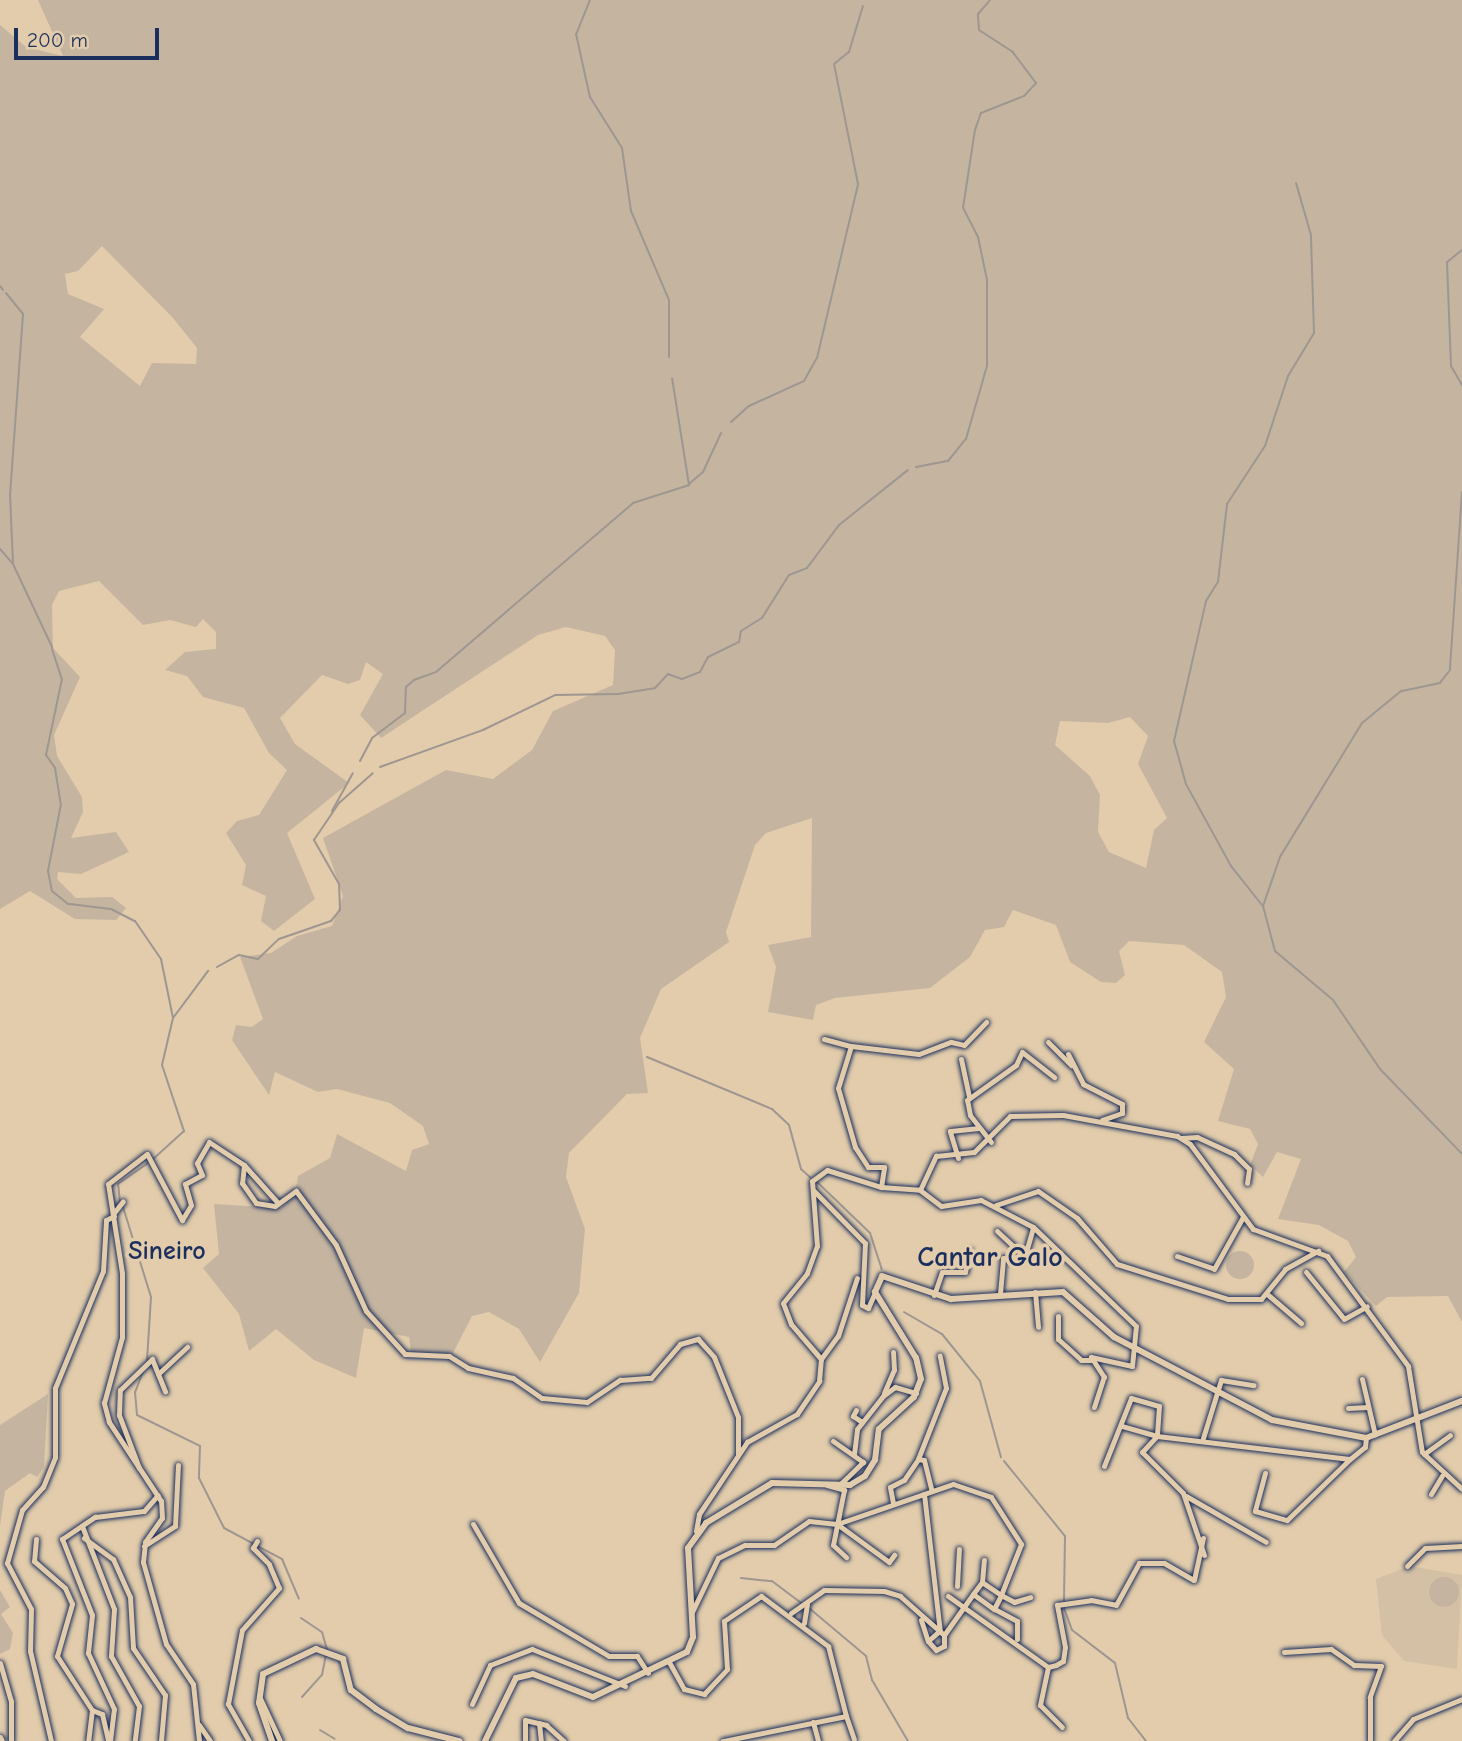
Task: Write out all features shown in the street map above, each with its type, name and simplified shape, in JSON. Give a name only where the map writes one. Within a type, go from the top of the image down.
[{"type":"street","points":[[824,1039],[851,1046],[919,1054],[951,1042],[964,1045],[986,1022]]},
{"type":"street","points":[[1048,1042],[1074,1067]]},
{"type":"street","points":[[851,1046],[838,1087],[855,1147],[868,1167],[884,1167],[881,1187]]},
{"type":"street","points":[[969,1098],[1016,1065],[1022,1052],[1054,1077]]},
{"type":"street","points":[[1068,1054],[1083,1084],[1122,1104],[1122,1113],[1099,1120]]},
{"type":"street","points":[[961,1059],[970,1115],[991,1142]]},
{"type":"street","points":[[920,1190],[936,1156],[958,1158],[991,1142],[1010,1116],[1099,1120],[1181,1138],[1197,1137],[1234,1154],[1249,1169],[1247,1183]]},
{"type":"street","points":[[958,1158],[950,1131],[979,1128]]},
{"type":"street","points":[[1181,1138],[1243,1217],[1270,1240],[1318,1251],[1367,1306],[1408,1366],[1420,1415],[1424,1454],[1442,1476],[1459,1488],[1462,1480]]},
{"type":"street","points":[[200,1741],[188,1671],[163,1635],[144,1546],[162,1518],[158,1495],[139,1468],[104,1403],[122,1337],[112,1175],[151,1160],[182,1220],[191,1205],[185,1184],[202,1175],[197,1163],[209,1142],[244,1165],[278,1203]]},
{"type":"street","points":[[244,1165],[242,1183],[256,1203],[278,1203],[294,1191],[336,1245],[348,1281],[377,1327],[405,1354],[449,1356],[468,1368],[513,1378],[542,1398],[587,1402],[620,1380],[652,1378],[680,1344],[698,1339],[714,1357],[738,1417],[738,1454]]},
{"type":"street","points":[[821,1359],[791,1324],[783,1303],[813,1259],[812,1181],[827,1170],[881,1187],[920,1190],[941,1206],[981,1199],[1033,1227],[1136,1326],[1136,1349],[1129,1368],[1103,1357],[1081,1360],[1058,1339],[1058,1316]]},
{"type":"street","points":[[814,1191],[862,1236],[862,1305],[867,1308],[881,1276],[933,1296],[1063,1292],[1136,1349],[1272,1420],[1366,1438],[1462,1401]]},
{"type":"street","points":[[993,1206],[1038,1191],[1077,1218],[1101,1251],[1126,1268],[1228,1299],[1267,1294],[1285,1269],[1318,1251]]},
{"type":"street","points":[[51,1741],[30,1651],[31,1609],[7,1563],[22,1510],[43,1487],[55,1457],[55,1388],[103,1271],[106,1220],[113,1215],[121,1202]]},
{"type":"street","points":[[1177,1256],[1214,1269],[1243,1217]]},
{"type":"street","points":[[1025,1257],[1033,1227]]},
{"type":"street","points":[[997,1231],[1025,1257]]},
{"type":"street","points":[[933,1296],[939,1275],[965,1272],[970,1251]]},
{"type":"street","points":[[1000,1294],[1003,1258],[1025,1257]]},
{"type":"street","points":[[485,1741],[516,1678],[533,1674],[593,1698],[625,1686],[669,1662],[691,1646],[688,1548],[696,1531],[699,1514],[738,1454],[753,1437],[790,1422],[818,1381],[821,1359],[838,1336],[860,1271]]},
{"type":"street","points":[[1306,1272],[1344,1320],[1367,1306]]},
{"type":"street","points":[[696,1531],[772,1483],[855,1483],[872,1468],[879,1429],[916,1393],[921,1379],[916,1358],[875,1292]]},
{"type":"street","points":[[1035,1292],[1038,1326]]},
{"type":"street","points":[[1267,1294],[1301,1323]]},
{"type":"street","points":[[158,1374],[187,1347]]},
{"type":"street","points":[[883,1396],[894,1370],[893,1352]]},
{"type":"street","points":[[893,1503],[890,1486],[904,1480],[918,1460],[946,1388],[940,1356]]},
{"type":"street","points":[[139,1468],[118,1399],[147,1359],[156,1361],[164,1391]]},
{"type":"street","points":[[1091,1360],[1104,1377],[1094,1407]]},
{"type":"street","points":[[1203,1438],[1216,1393],[1226,1378],[1254,1385]]},
{"type":"street","points":[[1362,1379],[1375,1435]]},
{"type":"street","points":[[854,1454],[862,1422],[883,1396],[895,1387],[916,1393]]},
{"type":"street","points":[[1104,1466],[1132,1398],[1159,1406],[1157,1436],[1142,1452],[1184,1494],[1266,1542]]},
{"type":"street","points":[[1348,1408],[1368,1407]]},
{"type":"street","points":[[856,1410],[853,1416],[862,1422]]},
{"type":"street","points":[[1121,1426],[1157,1436],[1203,1438],[1350,1459]]},
{"type":"street","points":[[1424,1454],[1450,1435]]},
{"type":"street","points":[[1265,1472],[1255,1511],[1287,1520],[1365,1447],[1366,1438]]},
{"type":"street","points":[[833,1441],[854,1454],[861,1467],[839,1485]]},
{"type":"street","points":[[918,1460],[924,1460],[932,1491]]},
{"type":"street","points":[[144,1546],[175,1526],[178,1465]]},
{"type":"street","points":[[1431,1494],[1442,1476]]},
{"type":"street","points":[[692,1612],[718,1558],[745,1545],[774,1545],[809,1521],[837,1524],[953,1484],[971,1488],[1003,1509],[1021,1544],[994,1609]]},
{"type":"street","points":[[827,1485],[844,1490],[834,1545],[846,1557]]},
{"type":"street","points":[[919,1618],[928,1641],[942,1648],[924,1494]]},
{"type":"street","points":[[1184,1494],[1203,1538],[1204,1555]]},
{"type":"street","points":[[109,1741],[114,1709],[88,1653],[92,1615],[62,1544],[64,1535],[95,1517],[144,1511],[158,1495]]},
{"type":"street","points":[[473,1524],[519,1603],[609,1656],[637,1656],[648,1673]]},
{"type":"street","points":[[837,1524],[889,1562],[894,1555]]},
{"type":"street","points":[[82,1526],[84,1538],[114,1609],[111,1656],[139,1706],[135,1741]]},
{"type":"street","points":[[84,1538],[113,1559],[130,1597],[134,1648],[165,1695],[161,1741]]},
{"type":"street","points":[[1048,1667],[1063,1661],[1055,1619],[1064,1602],[1116,1605],[1139,1563],[1164,1563],[1186,1577],[1196,1579],[1203,1538]]},
{"type":"street","points":[[36,1539],[34,1561],[65,1588],[72,1604],[57,1656],[92,1710],[102,1714],[109,1741]]},
{"type":"street","points":[[249,1741],[228,1704],[242,1630],[279,1588],[255,1543]]},
{"type":"street","points":[[1407,1566],[1425,1548],[1462,1546]]},
{"type":"street","points":[[957,1586],[959,1549]]},
{"type":"street","points":[[928,1641],[941,1633],[982,1582],[984,1560]]},
{"type":"street","points":[[982,1582],[1014,1602],[1030,1597]]},
{"type":"street","points":[[791,1613],[824,1590],[884,1591],[900,1596],[919,1618],[941,1633]]},
{"type":"street","points":[[973,1594],[1017,1622],[1017,1639]]},
{"type":"street","points":[[669,1662],[684,1689],[704,1694],[727,1669],[721,1634],[730,1612],[761,1596],[791,1613],[828,1646],[854,1739]]},
{"type":"street","points":[[948,1597],[962,1609],[1017,1639],[1048,1667]]},
{"type":"street","points":[[804,1623],[807,1604]]},
{"type":"street","points":[[926,1622],[937,1616]]},
{"type":"street","points":[[272,1741],[259,1696],[271,1667],[316,1649],[333,1652],[346,1664],[349,1686],[361,1700],[408,1728],[459,1741]]},
{"type":"street","points":[[472,1704],[490,1665],[532,1649],[625,1686]]},
{"type":"street","points":[[1284,1652],[1331,1649],[1354,1665],[1381,1666],[1370,1697],[1370,1741]]},
{"type":"street","points":[[0,1663],[11,1702],[11,1741]]},
{"type":"street","points":[[1048,1667],[1040,1705],[1062,1727]]},
{"type":"street","points":[[259,1696],[280,1741]]},
{"type":"street","points":[[1394,1741],[1413,1719],[1462,1699]]},
{"type":"street","points":[[88,1741],[92,1710]]},
{"type":"street","points":[[723,1741],[846,1716]]},
{"type":"street","points":[[525,1741],[525,1720],[539,1723],[564,1741]]},
{"type":"street","points":[[813,1722],[818,1741]]},
{"type":"street","points":[[539,1723],[541,1741]]},
{"type":"street","points":[[199,1725],[210,1741]]},
{"type":"shaded area","points":[[38,0],[1462,0],[1462,1322],[1448,1296],[1387,1297],[1376,1306],[1344,1272],[1356,1257],[1348,1241],[1319,1225],[1278,1219],[1301,1159],[1277,1152],[1263,1177],[1250,1165],[1258,1144],[1250,1129],[1218,1121],[1234,1069],[1204,1042],[1226,997],[1222,972],[1184,945],[1129,941],[1119,951],[1125,975],[1116,983],[1101,982],[1070,962],[1056,925],[1013,910],[1004,927],[985,930],[970,957],[930,988],[835,998],[816,1005],[813,1020],[768,1012],[776,967],[768,945],[811,937],[812,818],[766,833],[755,845],[726,932],[729,942],[661,989],[640,1038],[648,1093],[627,1094],[569,1153],[566,1177],[585,1229],[579,1293],[540,1362],[519,1329],[489,1312],[472,1316],[451,1357],[411,1352],[409,1337],[364,1328],[356,1378],[314,1360],[276,1329],[249,1351],[239,1314],[203,1268],[219,1254],[214,1204],[281,1208],[295,1193],[298,1176],[330,1158],[337,1134],[406,1171],[412,1150],[429,1144],[423,1126],[390,1103],[337,1089],[318,1092],[275,1072],[269,1095],[232,1040],[236,1025],[252,1027],[263,1019],[240,957],[271,953],[297,936],[332,926],[343,896],[323,838],[446,770],[493,779],[532,750],[553,711],[613,685],[615,650],[605,636],[566,627],[538,635],[381,738],[360,715],[383,674],[366,662],[360,680],[348,684],[322,675],[280,718],[295,744],[349,783],[287,833],[315,899],[274,931],[261,921],[266,896],[242,885],[246,865],[226,833],[237,821],[259,815],[287,770],[269,753],[244,708],[203,697],[187,676],[165,670],[185,652],[216,649],[216,632],[203,619],[196,627],[170,620],[143,625],[99,581],[59,591],[52,605],[53,648],[80,677],[54,735],[57,756],[82,797],[83,812],[71,838],[116,832],[129,852],[81,874],[58,872],[57,879],[76,898],[112,897],[126,908],[116,920],[75,919],[30,891],[0,909],[0,25],[26,47],[63,56]],"holes":[[[102,246],[173,318],[197,348],[196,364],[152,363],[140,386],[80,337],[104,309],[68,294],[65,274],[78,271]],[[1130,717],[1148,736],[1138,764],[1167,818],[1154,830],[1146,868],[1109,852],[1098,832],[1100,795],[1090,776],[1055,745],[1060,721],[1108,723]]]},
{"type":"shaded area","points":[[1240,1251],[1250,1255],[1254,1265],[1250,1275],[1240,1279],[1230,1275],[1226,1265],[1230,1255]]},
{"type":"shaded area","points":[[48,1394],[44,1467],[37,1477],[30,1473],[5,1491],[0,1526],[0,1425]]},
{"type":"shaded area","points":[[1410,1566],[1462,1575],[1457,1669],[1404,1661],[1382,1635],[1376,1579]]},
{"type":"shaded area","points":[[1444,1577],[1455,1581],[1459,1592],[1455,1603],[1444,1607],[1433,1603],[1429,1592],[1433,1581]]},
{"type":"shaded area","points":[[0,1590],[10,1607],[1,1614],[13,1633],[10,1649],[0,1654]]},
{"type":"waterway","points":[[590,0],[576,34],[590,97],[622,148],[631,211],[669,300],[669,357]]},
{"type":"waterway","points":[[916,467],[948,461],[966,439],[987,366],[987,280],[978,237],[963,208],[975,130],[981,113],[1024,96],[1036,83],[1013,52],[979,30],[978,14],[990,0]]},
{"type":"waterway","points":[[731,422],[749,406],[804,381],[817,358],[858,184],[834,64],[849,52],[863,6]]},
{"type":"waterway","points":[[1262,905],[1231,866],[1186,784],[1174,741],[1206,601],[1218,582],[1227,504],[1265,446],[1288,376],[1314,333],[1311,235],[1296,183]]},
{"type":"waterway","points":[[1462,250],[1447,262],[1451,366],[1462,385]]},
{"type":"waterway","points":[[0,286],[3,290]]},
{"type":"waterway","points":[[6,293],[23,314],[10,495],[13,564]]},
{"type":"waterway","points":[[360,761],[372,738],[405,713],[406,687],[414,680],[436,672],[633,503],[689,485],[672,378]]},
{"type":"waterway","points":[[689,484],[703,472],[721,433]]},
{"type":"waterway","points":[[380,767],[483,730],[555,695],[618,694],[655,688],[668,674],[682,679],[700,672],[708,657],[739,642],[741,631],[762,618],[789,575],[807,568],[839,525],[908,470]]},
{"type":"waterway","points":[[1462,492],[1450,670],[1440,683],[1401,691],[1362,723],[1280,857],[1263,906],[1275,951],[1333,1000],[1380,1069],[1462,1154]]},
{"type":"waterway","points":[[0,549],[13,564],[52,647]]},
{"type":"waterway","points":[[52,649],[62,679],[46,755],[55,768],[61,804],[48,871],[52,891],[68,904]]},
{"type":"waterway","points":[[332,811],[353,773]]},
{"type":"waterway","points":[[217,967],[239,955],[258,959],[279,939],[331,921],[340,910],[339,884],[314,840],[339,803],[373,773]]},
{"type":"waterway","points":[[70,904],[111,909],[135,921],[161,959],[173,1018],[162,1065],[184,1131],[153,1159]]},
{"type":"waterway","points":[[173,1018],[208,971]]},
{"type":"waterway","points":[[647,1057],[772,1109],[789,1125],[801,1169],[811,1178]]},
{"type":"waterway","points":[[120,1202],[118,1184],[149,1162]]},
{"type":"waterway","points":[[816,1181],[870,1233],[882,1269]]},
{"type":"waterway","points":[[123,1207],[151,1297],[147,1360]]},
{"type":"waterway","points":[[904,1312],[942,1334],[980,1381],[1001,1457]]},
{"type":"waterway","points":[[144,1369],[135,1392],[137,1415],[200,1446],[199,1478],[224,1528],[282,1559],[299,1599]]},
{"type":"waterway","points":[[1004,1461],[1065,1536],[1064,1602]]},
{"type":"waterway","points":[[741,1578],[772,1581],[803,1604]]},
{"type":"waterway","points":[[809,1608],[866,1656],[872,1680],[908,1741]]},
{"type":"waterway","points":[[1064,1608],[1072,1630],[1115,1663],[1128,1718],[1146,1741]]},
{"type":"waterway","points":[[301,1618],[322,1632],[327,1650]]},
{"type":"waterway","points":[[302,1697],[322,1675],[326,1655]]},
{"type":"waterway","points":[[320,1730],[335,1739]]},
{"type":"district","name":"Sineiro","points":[[167,1252]]},
{"type":"district","name":"Cantar Galo","points":[[990,1257]]}]
